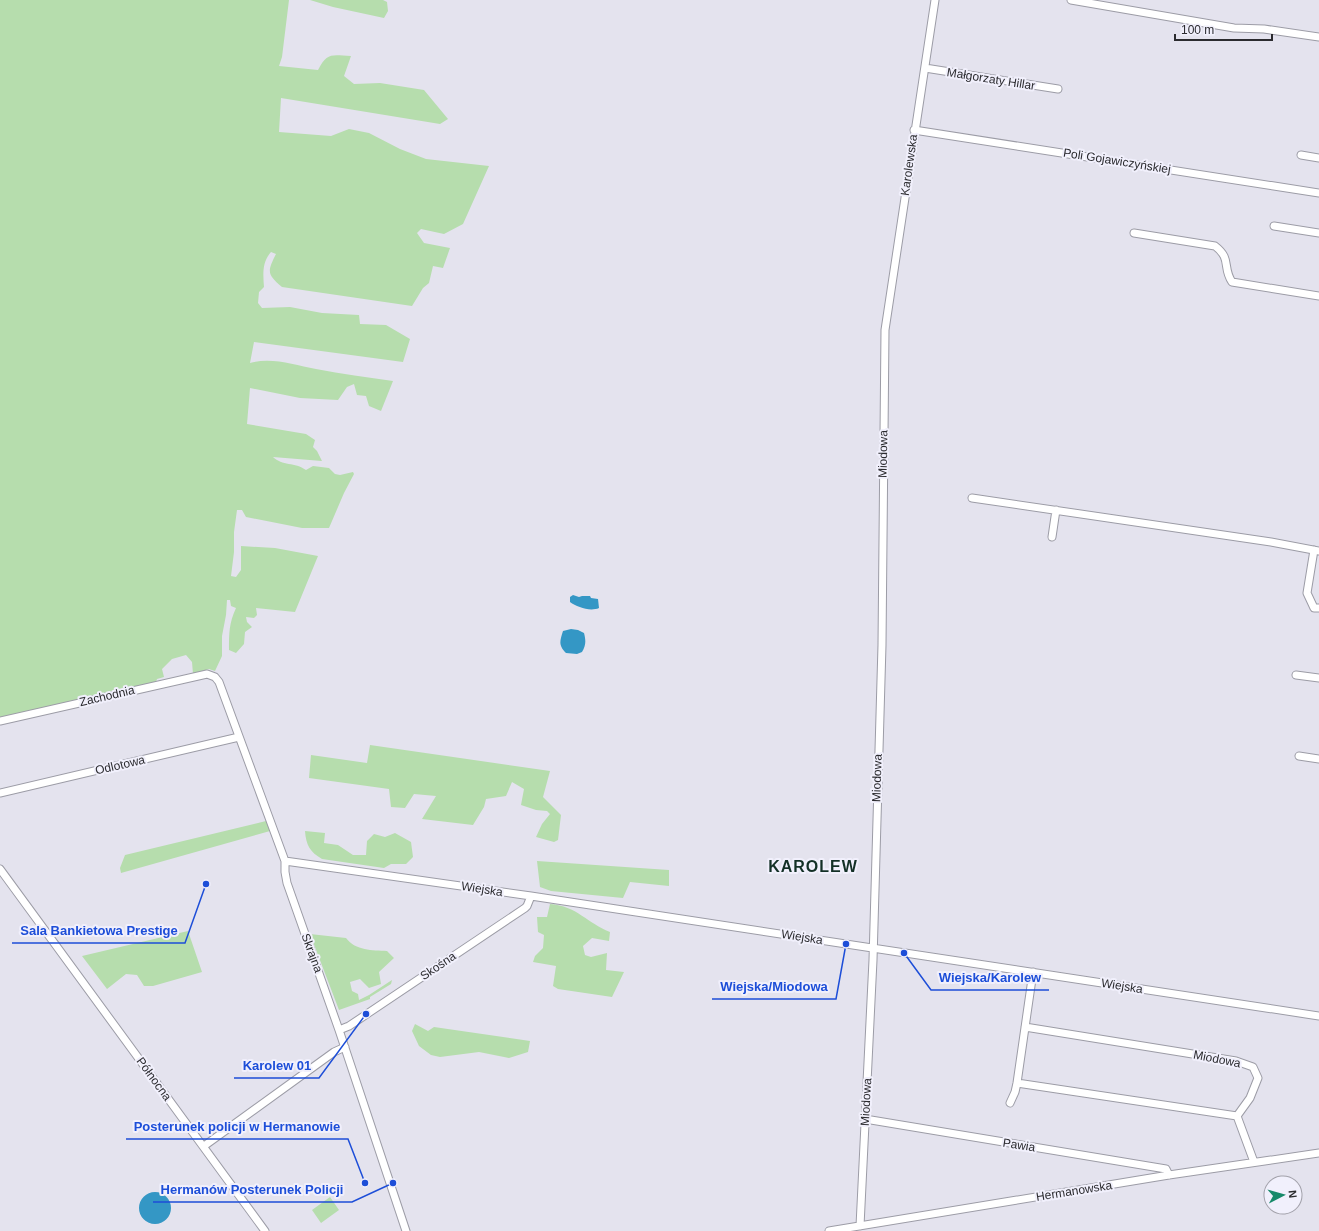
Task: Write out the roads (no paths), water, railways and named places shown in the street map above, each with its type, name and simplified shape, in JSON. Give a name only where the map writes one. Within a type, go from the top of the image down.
[{"type":"street","name":"Karolewska","points":[[885,330],[914,130],[935,0]]},
{"type":"street","points":[[1071,0],[1234,28],[1264,29],[1319,37]]},
{"type":"street","name":"Małgorzaty Hillar","points":[[924,68],[1058,89]]},
{"type":"street","name":"Poli Gojawiczyńskiej","points":[[914,130],[1319,193]]},
{"type":"street","points":[[1302,155],[1319,158]]},
{"type":"street","points":[[1274,226],[1319,233]]},
{"type":"street","points":[[1134,233],[1215,246],[1226,258],[1228,275],[1232,282],[1319,296]]},
{"type":"street","name":"Miodowa","points":[[860,1226],[873,948],[882,645],[885,330]]},
{"type":"street","points":[[972,498],[1317,550],[1307,593],[1314,608],[1319,608]]},
{"type":"street","points":[[1052,537],[1056,510]]},
{"type":"street","name":"Zachodnia","points":[[0,721],[206,674],[215,677]]},
{"type":"street","points":[[1296,675],[1319,678]]},
{"type":"street","name":"Skrajna","points":[[215,677],[222,689],[285,860],[287,883],[345,1047],[406,1231]]},
{"type":"street","name":"Odlotowa","points":[[0,793],[239,737]]},
{"type":"street","points":[[1299,756],[1319,759]]},
{"type":"street","name":"Wiejska","points":[[285,860],[1319,1016]]},
{"type":"street","name":"Północna","points":[[0,869],[266,1231]]},
{"type":"street","name":"Skośna","points":[[339,1030],[349,1026],[528,906],[531,896]]},
{"type":"street","points":[[1010,1103],[1017,1083],[1033,972]]},
{"type":"street","name":"Miodowa","points":[[1025,1027],[1236,1062],[1253,1067],[1258,1078],[1250,1098],[1237,1116]]},
{"type":"street","points":[[204,1146],[334,1052],[345,1047]]},
{"type":"street","points":[[1017,1083],[1237,1116],[1254,1162]]},
{"type":"street","name":"Pawia","points":[[865,1119],[1166,1169],[1169,1175]]},
{"type":"street","name":"Hermanowska","points":[[829,1231],[1169,1175],[1319,1153]]},
{"type":"water","points":[[573,595],[579,597],[590,596],[591,598],[598,599],[599,608],[588,609],[576,606],[570,602],[570,597]]},
{"type":"water","points":[[571,629],[584,633],[584,647],[582,652],[577,654],[566,653],[561,645],[563,631]]},
{"type":"water","points":[[152,1192],[158,1192],[168,1199],[171,1208],[170,1214],[164,1221],[158,1224],[152,1224],[142,1217],[139,1211],[139,1205],[146,1195]]},
{"type":"place","name":"Sala Bankietowa Prestige","points":[[206,884]]},
{"type":"place","name":"Wiejska/Miodowa","points":[[846,944]]},
{"type":"place","name":"Wiejska/Karolew","points":[[904,953]]},
{"type":"place","name":"Karolew 01","points":[[366,1014]]},
{"type":"place","name":"Posterunek policji w Hermanowie","points":[[365,1183]]},
{"type":"place","name":"Hermanów Posterunek Policji","points":[[393,1183]]},
{"type":"district","name":"KAROLEW","points":[[813,866]]}]
